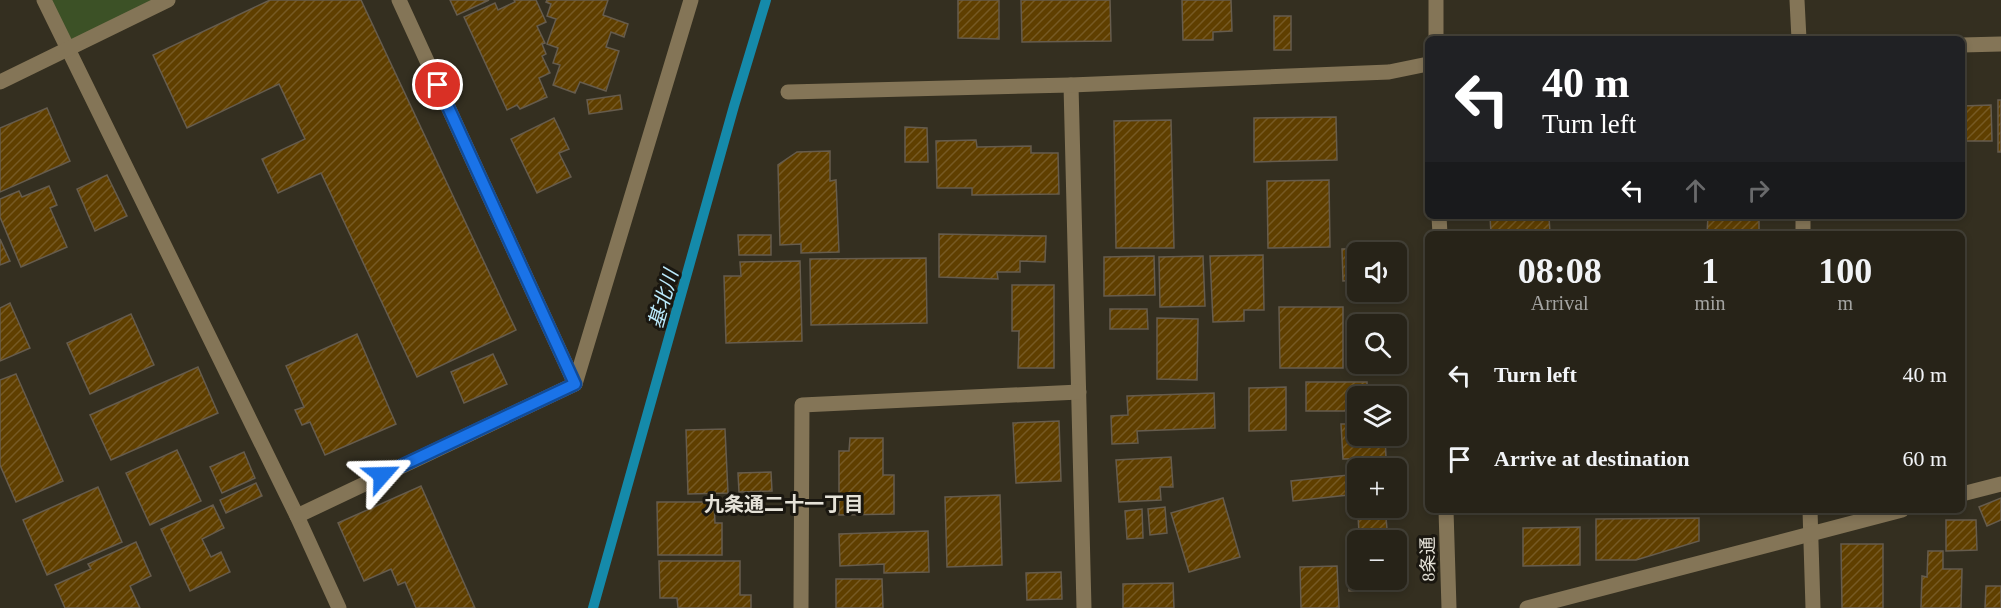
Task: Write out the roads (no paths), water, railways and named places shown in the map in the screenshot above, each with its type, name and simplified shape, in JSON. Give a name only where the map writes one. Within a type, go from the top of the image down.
[{"type":"street","points":[[44,0],[297,516],[339,608]]},
{"type":"street","points":[[0,82],[168,0]]},
{"type":"street","points":[[399,0],[575,384]]},
{"type":"street","points":[[297,516],[575,384],[691,0]]},
{"type":"street","points":[[1436,0],[1436,36]]},
{"type":"street","points":[[1797,0],[1799,36]]},
{"type":"street","points":[[1965,45],[2001,44]]},
{"type":"street","points":[[788,92],[1071,85],[1389,72],[1425,65]]},
{"type":"street","points":[[1071,85],[1084,608]]},
{"type":"street","points":[[801,608],[802,405],[1079,392]]},
{"type":"street","points":[[1965,493],[2001,484]]},
{"type":"street","name":"8条通","points":[[1446,513],[1449,608]]},
{"type":"street","points":[[1810,513],[1813,608]]},
{"type":"street","points":[[1527,608],[1890,513]]},
{"type":"waterway","name":"基北川","points":[[593,608],[766,0]]},
{"type":"district","name":"九条通二十一丁目","points":[[784,504]]}]
